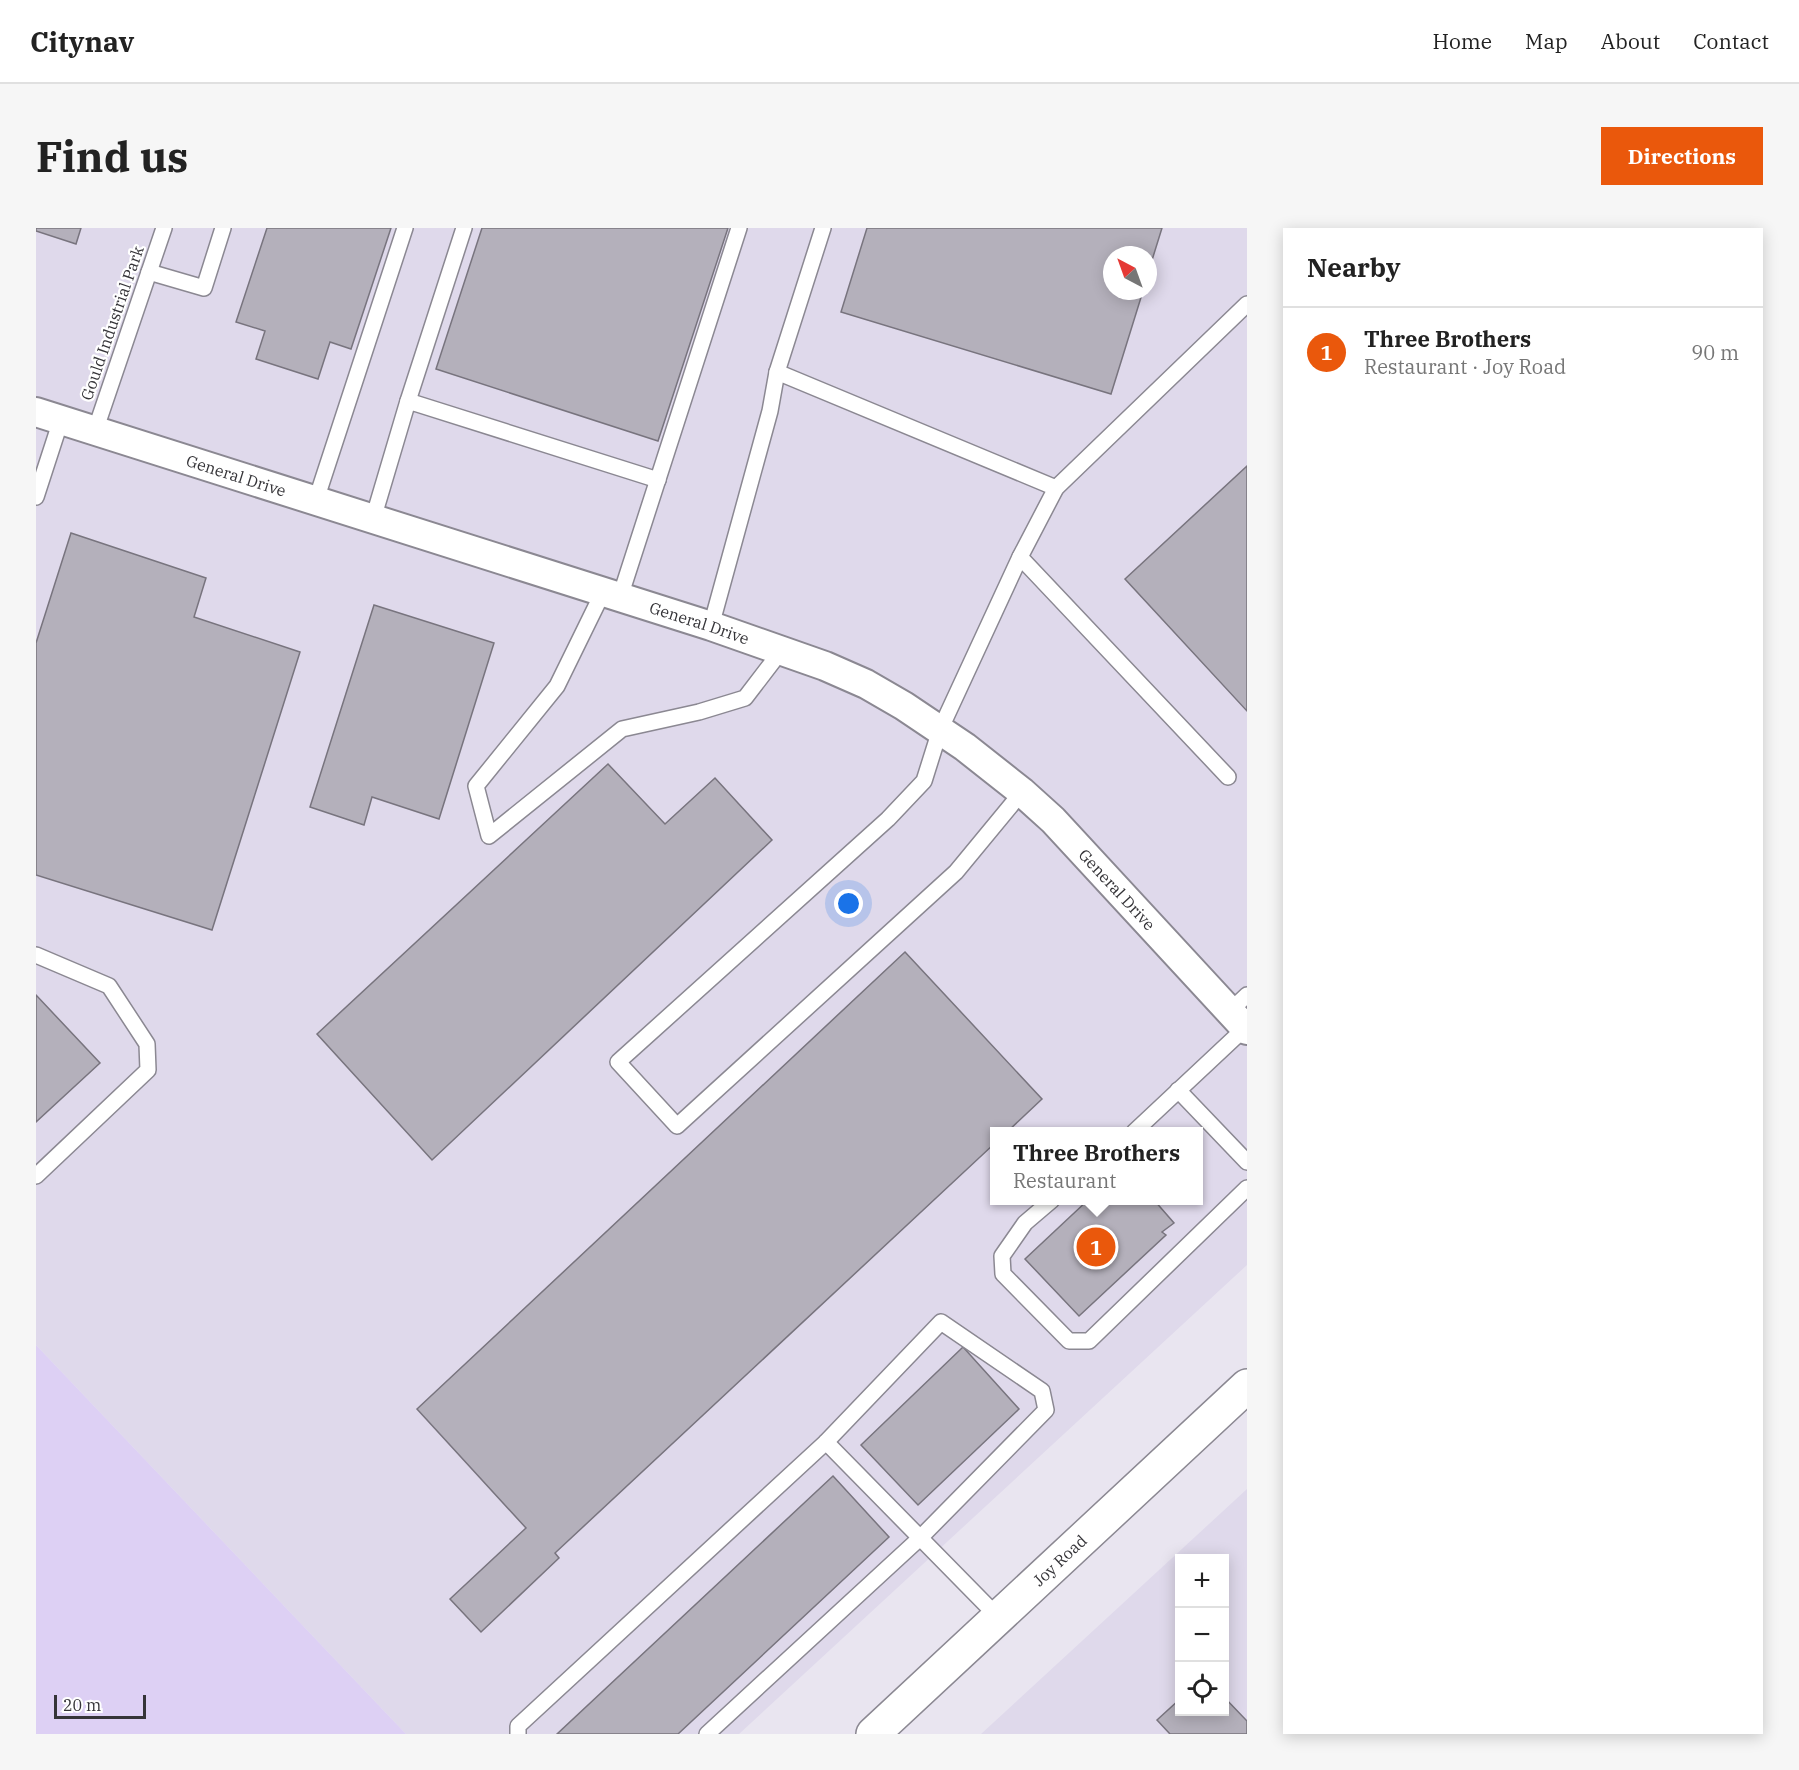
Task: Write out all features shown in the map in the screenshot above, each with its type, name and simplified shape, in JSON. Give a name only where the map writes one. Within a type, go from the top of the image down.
[{"type":"street","name":"General Drive","points":[[49,416],[711,626],[825,666],[866,684],[904,706],[965,747],[1022,792],[1053,820],[1242,1016]]},
{"type":"street","name":"Joy Road","points":[[873,1734],[1247,1386]]},
{"type":"lane","name":"Gould Industrial Park","points":[[95,430],[164,228]]},
{"type":"lane","points":[[149,272],[204,288],[223,228]]},
{"type":"lane","points":[[316,500],[405,228]]},
{"type":"lane","points":[[373,519],[408,400],[464,228]]},
{"type":"lane","points":[[740,228],[658,480],[611,595],[557,686],[476,786],[489,836],[621,729],[699,712],[745,698],[781,651]]},
{"type":"lane","points":[[711,626],[770,411],[777,372],[823,228]]},
{"type":"lane","points":[[1022,792],[956,872],[677,1126],[618,1062],[888,819],[924,781],[940,730],[1020,557],[1056,489],[1247,304]]},
{"type":"lane","points":[[777,372],[1056,489]]},
{"type":"lane","points":[[408,400],[658,480]]},
{"type":"lane","points":[[36,497],[49,416]]},
{"type":"lane","points":[[1020,557],[1228,777]]},
{"type":"lane","points":[[36,955],[109,986],[147,1044],[148,1070],[36,1176]]},
{"type":"lane","points":[[1138,1127],[1178,1090],[1242,1016]]},
{"type":"lane","points":[[1178,1090],[1247,1162]]},
{"type":"lane","points":[[1046,1205],[1025,1223],[1002,1256],[1003,1274],[1069,1341],[1089,1341],[1247,1188]]},
{"type":"lane","points":[[518,1734],[518,1726],[826,1442],[941,1322],[1042,1391],[1046,1410],[920,1538],[707,1734]]},
{"type":"lane","points":[[826,1442],[998,1617]]},
{"type":"shaded area","points":[[36,228],[1247,228],[1247,1265],[739,1734],[406,1734],[36,1345]]},
{"type":"shaded area","points":[[36,1345],[406,1734],[36,1734]]},
{"type":"shaded area","points":[[1247,1489],[1247,1734],[981,1734],[1175,1555],[1175,1716],[1229,1716],[1229,1554],[1176,1554]]},
{"type":"building","points":[[36,228],[81,228],[76,244],[36,231]]},
{"type":"building","points":[[267,228],[391,228],[351,349],[330,342],[318,379],[256,359],[265,331],[236,322]]},
{"type":"building","points":[[482,228],[728,228],[658,441],[436,369]]},
{"type":"building","points":[[867,228],[1162,228],[1156,246],[1103,246],[1103,300],[1140,300],[1111,394],[841,312]]},
{"type":"building","points":[[1247,466],[1247,711],[1125,579]]},
{"type":"building","points":[[71,533],[206,578],[194,617],[300,652],[212,930],[36,875],[36,643]]},
{"type":"building","points":[[374,605],[494,643],[439,819],[372,797],[364,825],[310,807]]},
{"type":"building","points":[[608,764],[665,824],[715,778],[772,840],[432,1160],[317,1034]]},
{"type":"building","points":[[905,952],[1042,1099],[1012,1127],[990,1127],[990,1148],[555,1553],[559,1558],[481,1632],[450,1599],[526,1528],[417,1409]]},
{"type":"building","points":[[36,995],[100,1063],[36,1122]]},
{"type":"building","points":[[1083,1205],[1158,1205],[1174,1223],[1162,1232],[1166,1235],[1079,1316],[1025,1259]]},
{"type":"building","points":[[963,1347],[1019,1409],[918,1505],[861,1445]]},
{"type":"building","points":[[833,1476],[889,1537],[678,1734],[557,1734]]},
{"type":"building","points":[[1229,1702],[1247,1721],[1247,1734],[1170,1734],[1157,1720],[1175,1704],[1175,1716],[1229,1716]]},
{"type":"place","name":"Three Brothers","points":[[1096,1247]]}]
